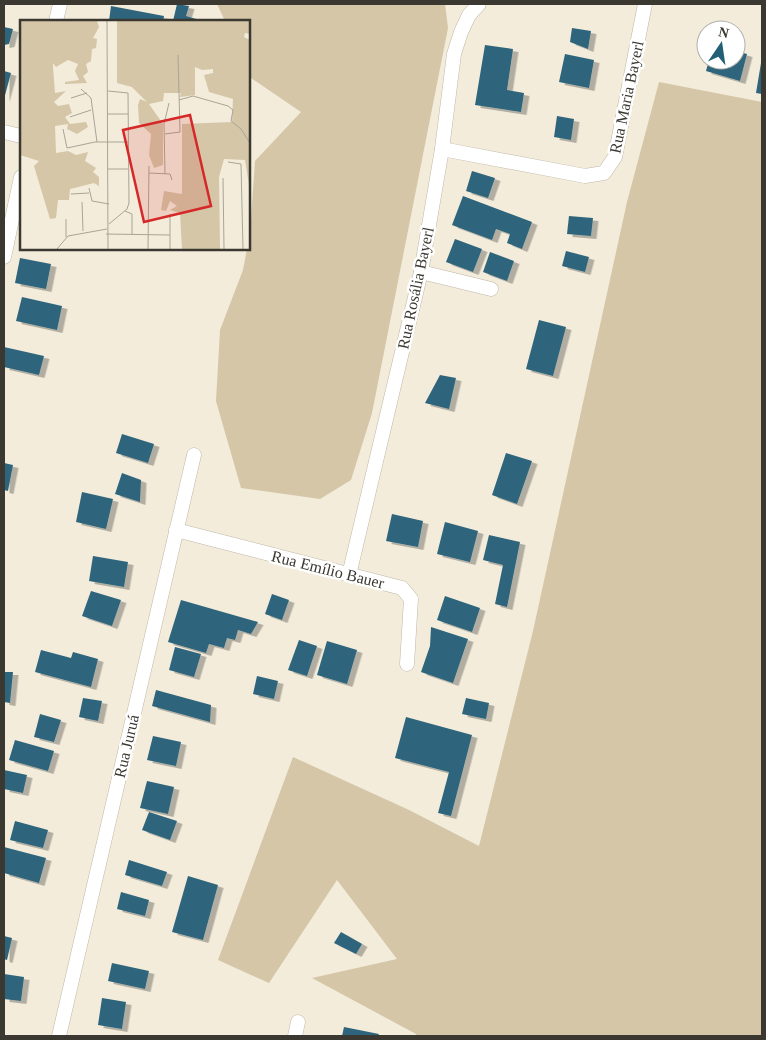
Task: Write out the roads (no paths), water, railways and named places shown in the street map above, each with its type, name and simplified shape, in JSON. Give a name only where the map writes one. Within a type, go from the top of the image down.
[{"type":"street","points":[[56,20],[60,4]]},
{"type":"street","name":"Rua Rosália Bayerl","points":[[349,574],[421,272],[442,149],[454,54],[469,15],[478,4]]},
{"type":"street","name":"Rua Maria Bayerl","points":[[442,149],[585,176],[604,173],[614,157],[645,4]]},
{"type":"street","points":[[4,132],[20,136]]},
{"type":"street","points":[[4,257],[20,182]]},
{"type":"street","points":[[421,272],[491,289]]},
{"type":"street","name":"Rua Juruá","points":[[59,1036],[194,455]]},
{"type":"street","name":"Rua Emílio Bauer","points":[[176,530],[402,588],[412,599],[407,664]]},
{"type":"street","points":[[295,1036],[298,1022]]}]
